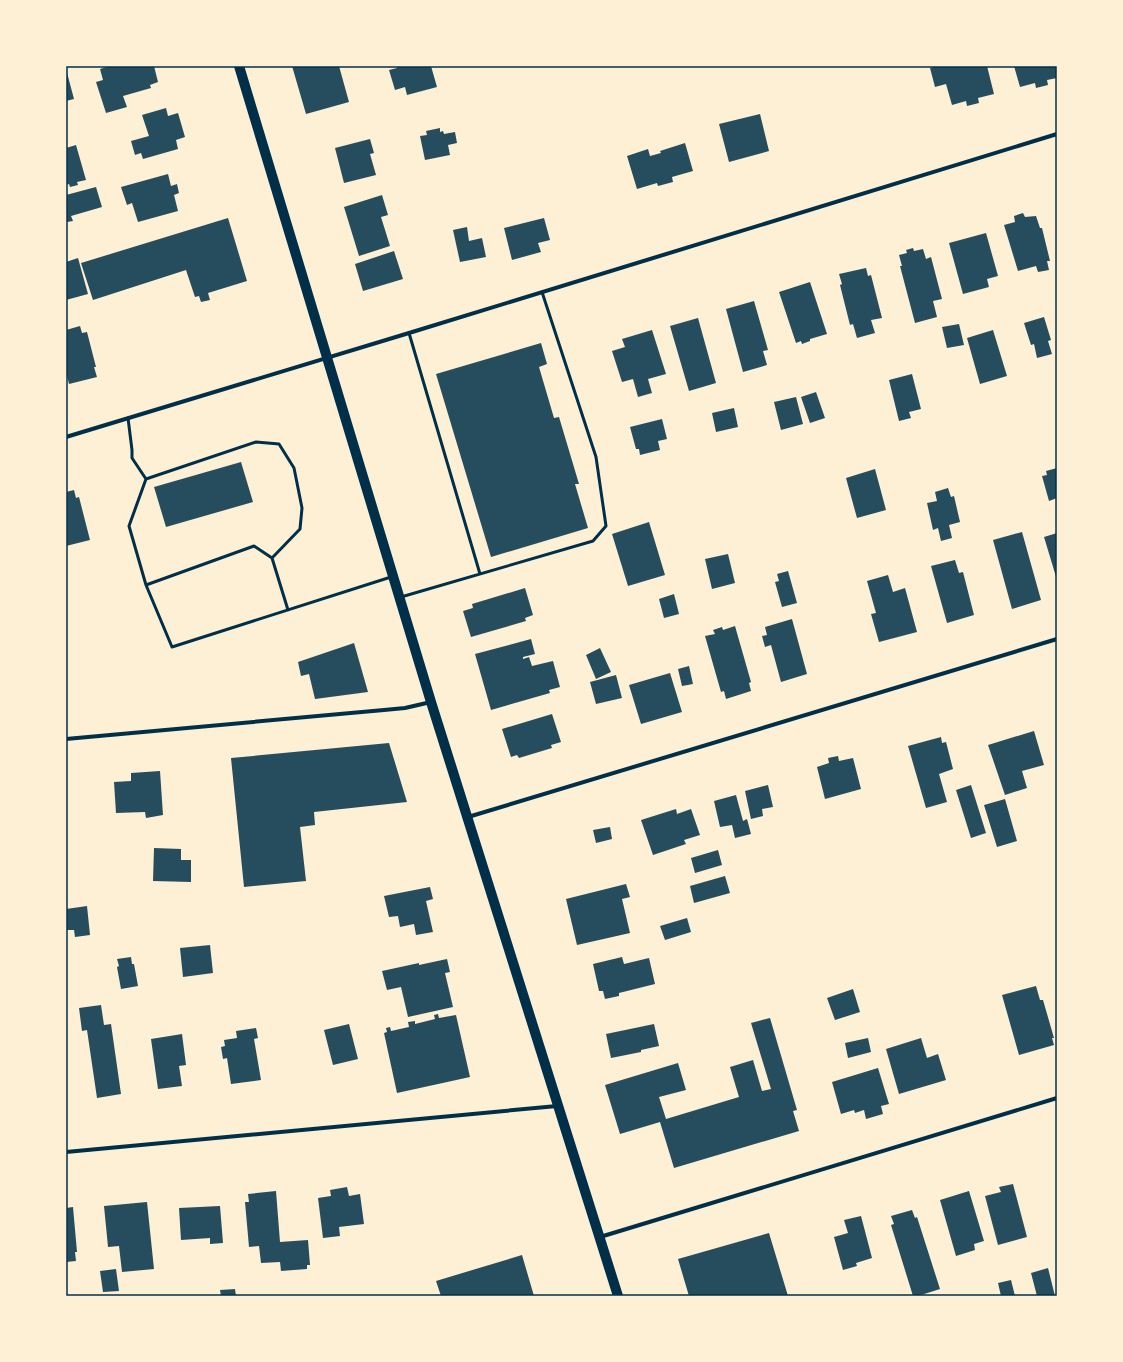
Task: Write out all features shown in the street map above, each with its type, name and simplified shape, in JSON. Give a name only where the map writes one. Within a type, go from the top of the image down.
[{"type":"main road","points":[[239,66],[431,702],[618,1296]]},
{"type":"street","points":[[66,437],[1057,134]]},
{"type":"street","points":[[467,817],[1057,639]]},
{"type":"street","points":[[66,739],[405,708],[431,702]]},
{"type":"street","points":[[599,1237],[1057,1098]]},
{"type":"street","points":[[66,1152],[558,1106]]},
{"type":"lane","points":[[399,598],[593,541],[606,526],[596,457],[542,292]]},
{"type":"lane","points":[[409,333],[480,574]]},
{"type":"lane","points":[[128,418],[132,458],[146,479]]},
{"type":"lane","points":[[146,479],[256,442],[279,444],[294,468],[302,508],[300,529],[272,558]]},
{"type":"lane","points":[[146,479],[129,526],[146,585],[172,647],[393,577]]},
{"type":"lane","points":[[146,585],[254,546],[272,558],[288,610]]},
{"type":"building","points":[[110,66],[154,66],[158,82],[150,85],[151,88],[123,96],[127,107],[106,113],[96,82],[103,80],[100,69]]},
{"type":"building","points":[[292,66],[339,66],[349,102],[306,114]]},
{"type":"building","points":[[397,66],[431,66],[437,87],[407,95],[405,87],[395,90],[389,70],[397,68]]},
{"type":"building","points":[[937,66],[987,66],[994,94],[978,98],[979,103],[967,106],[966,101],[952,105],[946,84],[935,87],[930,68]]},
{"type":"building","points":[[1014,66],[1057,66],[1057,78],[1047,80],[1048,85],[1036,88],[1035,83],[1020,87]]},
{"type":"building","points":[[66,69],[74,99],[66,101]]},
{"type":"building","points":[[166,108],[168,116],[178,113],[185,137],[176,140],[178,149],[143,159],[141,153],[135,155],[131,141],[149,136],[142,115]]},
{"type":"building","points":[[760,114],[769,151],[729,162],[719,124]]},
{"type":"building","points":[[440,128],[440,132],[443,131],[444,134],[455,132],[457,143],[448,145],[450,155],[425,160],[420,136],[427,135],[426,131]]},
{"type":"building","points":[[370,139],[374,153],[370,154],[376,175],[344,183],[335,148]]},
{"type":"building","points":[[685,143],[693,171],[672,177],[673,182],[658,186],[657,183],[637,189],[627,156],[648,149],[650,156],[661,153],[660,151]]},
{"type":"building","points":[[76,145],[86,180],[77,182],[78,185],[70,187],[69,184],[66,185],[66,148]]},
{"type":"building","points":[[168,174],[171,186],[177,184],[179,193],[174,195],[178,211],[138,222],[132,203],[127,205],[121,187]]},
{"type":"building","points":[[96,187],[102,207],[71,216],[73,221],[67,222],[66,195]]},
{"type":"building","points":[[382,195],[388,215],[381,217],[390,246],[359,256],[344,207]]},
{"type":"building","points":[[1023,213],[1025,217],[1036,216],[1040,228],[1042,228],[1050,261],[1047,261],[1049,270],[1038,272],[1036,266],[1018,271],[1004,225],[1015,222],[1014,216]]},
{"type":"building","points":[[228,218],[247,281],[208,293],[210,300],[201,302],[199,296],[195,297],[186,270],[93,300],[81,263]]},
{"type":"building","points":[[544,218],[550,240],[538,243],[541,252],[512,260],[504,228]]},
{"type":"building","points":[[467,227],[469,241],[482,238],[486,257],[460,262],[453,230]]},
{"type":"building","points":[[986,233],[998,276],[987,279],[989,287],[963,294],[949,243]]},
{"type":"building","points":[[913,248],[914,251],[923,249],[926,259],[931,257],[942,299],[933,301],[937,317],[915,323],[900,266],[902,266],[899,255],[907,253],[906,250]]},
{"type":"building","points":[[394,251],[403,279],[363,291],[355,264]]},
{"type":"building","points":[[78,258],[88,294],[66,300],[66,262]]},
{"type":"building","points":[[866,268],[868,276],[871,275],[882,318],[871,320],[875,333],[857,338],[853,324],[850,325],[840,285],[842,284],[839,274]]},
{"type":"building","points":[[810,282],[827,334],[810,339],[810,341],[802,344],[801,341],[796,343],[779,292]]},
{"type":"building","points":[[754,301],[768,350],[763,351],[767,365],[743,372],[726,309]]},
{"type":"building","points":[[1044,317],[1051,340],[1048,341],[1052,354],[1037,358],[1034,344],[1031,345],[1024,323]]},
{"type":"building","points":[[698,318],[716,383],[689,391],[670,326]]},
{"type":"building","points":[[959,324],[964,345],[947,348],[942,327]]},
{"type":"building","points":[[80,326],[82,333],[87,332],[97,377],[69,384],[66,376],[66,330]]},
{"type":"building","points":[[652,330],[666,374],[648,379],[652,393],[638,397],[633,379],[622,382],[612,351],[625,347],[622,339]]},
{"type":"building","points":[[993,330],[1007,376],[980,384],[967,338]]},
{"type":"building","points":[[541,343],[547,364],[539,367],[554,418],[559,417],[579,484],[575,484],[588,528],[491,557],[436,374]]},
{"type":"building","points":[[912,374],[921,409],[909,412],[911,418],[899,421],[889,380]]},
{"type":"building","points":[[816,392],[825,418],[810,423],[801,397]]},
{"type":"building","points":[[796,397],[803,424],[781,430],[774,402]]},
{"type":"building","points":[[734,408],[738,427],[716,432],[712,413]]},
{"type":"building","points":[[662,419],[667,439],[658,441],[660,450],[640,455],[639,449],[636,449],[630,427]]},
{"type":"building","points":[[241,462],[253,502],[166,527],[154,487]]},
{"type":"building","points":[[1057,468],[1057,498],[1049,501],[1042,476],[1047,475],[1046,471]]},
{"type":"building","points":[[875,469],[886,510],[857,518],[846,478]]},
{"type":"building","points":[[948,488],[951,497],[954,496],[960,522],[949,525],[952,538],[941,541],[938,528],[933,530],[927,503],[937,501],[935,492]]},
{"type":"building","points":[[74,490],[76,498],[79,497],[90,540],[66,546],[66,492]]},
{"type":"building","points":[[649,522],[665,575],[628,586],[612,534]]},
{"type":"building","points":[[1022,532],[1041,600],[1012,609],[993,540]]},
{"type":"building","points":[[1057,533],[1057,580],[1044,537]]},
{"type":"building","points":[[728,554],[735,583],[712,589],[705,559]]},
{"type":"building","points":[[955,560],[959,573],[963,572],[974,615],[947,623],[931,566]]},
{"type":"building","points":[[788,571],[797,603],[782,607],[775,582],[779,581],[777,574]]},
{"type":"building","points":[[888,575],[893,592],[905,588],[917,632],[879,642],[871,614],[876,613],[867,581]]},
{"type":"building","points":[[525,588],[533,615],[525,618],[526,621],[471,637],[463,611],[473,608],[472,604]]},
{"type":"building","points":[[674,594],[679,614],[664,618],[659,599]]},
{"type":"building","points":[[792,619],[807,674],[781,682],[771,645],[765,647],[762,636],[767,635],[765,627]]},
{"type":"building","points":[[735,626],[751,682],[749,683],[751,691],[726,699],[724,691],[721,692],[705,636],[715,634],[713,630],[722,627],[723,630]]},
{"type":"building","points":[[531,639],[535,654],[523,657],[523,659],[529,657],[532,666],[553,661],[560,687],[549,690],[550,693],[491,710],[475,654]]},
{"type":"building","points":[[354,643],[368,692],[315,699],[309,674],[301,676],[298,662]]},
{"type":"building","points":[[600,648],[611,672],[596,679],[586,655]]},
{"type":"building","points":[[689,666],[693,684],[682,686],[678,669]]},
{"type":"building","points":[[670,673],[682,712],[641,724],[629,685]]},
{"type":"building","points":[[616,675],[622,698],[596,704],[590,682]]},
{"type":"building","points":[[552,714],[561,742],[551,745],[552,748],[519,758],[517,755],[511,757],[502,729]]},
{"type":"building","points":[[1034,731],[1044,765],[1022,771],[1027,788],[1005,795],[988,745]]},
{"type":"building","points":[[941,737],[942,743],[946,742],[953,769],[939,774],[947,802],[926,808],[908,746]]},
{"type":"building","points":[[389,743],[407,802],[314,812],[315,825],[300,827],[306,881],[244,887],[231,758]]},
{"type":"building","points":[[838,756],[839,761],[853,758],[861,789],[825,799],[817,767],[829,763],[828,758]]},
{"type":"building","points":[[160,771],[163,815],[146,818],[145,812],[116,813],[114,782],[131,781],[131,773]]},
{"type":"building","points":[[768,785],[773,807],[762,809],[763,816],[751,819],[745,791]]},
{"type":"building","points":[[971,785],[986,833],[971,838],[956,790]]},
{"type":"building","points":[[736,795],[743,821],[747,819],[751,834],[735,838],[732,825],[720,827],[714,801]]},
{"type":"building","points":[[1005,799],[1017,841],[997,847],[984,805]]},
{"type":"building","points":[[676,809],[677,814],[691,809],[700,835],[684,840],[686,844],[653,855],[641,820]]},
{"type":"building","points":[[610,827],[612,839],[596,843],[593,830]]},
{"type":"building","points":[[154,848],[181,849],[181,860],[191,860],[191,882],[153,881]]},
{"type":"building","points":[[718,850],[722,865],[695,873],[691,858]]},
{"type":"building","points":[[725,876],[730,893],[694,903],[690,886]]},
{"type":"building","points":[[626,884],[630,897],[622,899],[630,933],[577,945],[566,899]]},
{"type":"building","points":[[430,887],[433,899],[426,901],[433,932],[416,935],[414,924],[400,927],[398,916],[389,917],[384,896]]},
{"type":"building","points":[[87,906],[90,935],[75,937],[74,930],[66,930],[66,909]]},
{"type":"building","points":[[687,918],[691,932],[665,940],[660,926]]},
{"type":"building","points":[[210,945],[213,973],[183,977],[180,948]]},
{"type":"building","points":[[131,957],[132,964],[134,964],[138,986],[121,989],[117,959]]},
{"type":"building","points":[[622,957],[624,964],[649,958],[655,984],[619,993],[619,996],[605,999],[603,991],[599,991],[593,964]]},
{"type":"building","points":[[447,959],[450,972],[445,973],[453,1007],[408,1017],[401,987],[387,990],[382,971]]},
{"type":"building","points":[[1036,986],[1040,1000],[1043,1000],[1054,1038],[1052,1038],[1054,1045],[1019,1055],[1002,995]]},
{"type":"building","points":[[853,989],[860,1012],[835,1020],[827,998]]},
{"type":"building","points":[[101,1005],[104,1025],[111,1024],[121,1094],[97,1098],[87,1030],[82,1031],[79,1008]]},
{"type":"building","points":[[438,1014],[439,1018],[456,1015],[470,1077],[397,1093],[384,1033],[387,1032],[386,1028],[390,1027],[391,1031],[409,1027],[408,1022],[415,1021],[415,1024],[435,1019],[434,1015]]},
{"type":"building","points":[[770,1018],[797,1110],[793,1111],[799,1131],[674,1168],[660,1122],[620,1134],[605,1085],[678,1063],[686,1090],[659,1097],[666,1119],[739,1097],[730,1067],[753,1060],[762,1091],[771,1089],[751,1023]]},
{"type":"building","points":[[349,1024],[358,1059],[333,1065],[324,1030]]},
{"type":"building","points":[[654,1024],[659,1046],[641,1050],[641,1052],[611,1058],[606,1034]]},
{"type":"building","points":[[256,1028],[258,1038],[254,1039],[261,1080],[231,1084],[227,1058],[223,1059],[221,1047],[225,1046],[224,1040],[237,1038],[236,1031]]},
{"type":"building","points":[[182,1034],[186,1065],[179,1066],[182,1086],[158,1089],[151,1039]]},
{"type":"building","points":[[868,1038],[871,1052],[848,1058],[845,1043]]},
{"type":"building","points":[[921,1038],[927,1058],[938,1054],[946,1080],[899,1094],[886,1049]]},
{"type":"building","points":[[878,1068],[889,1104],[881,1106],[883,1114],[866,1119],[864,1110],[855,1113],[854,1110],[841,1114],[832,1082]]},
{"type":"building","points":[[1013,1184],[1027,1237],[998,1245],[985,1196],[1001,1192],[999,1187]]},
{"type":"building","points":[[347,1187],[349,1196],[360,1194],[364,1224],[339,1227],[340,1236],[323,1238],[318,1198],[331,1196],[330,1190]]},
{"type":"building","points":[[276,1191],[280,1242],[308,1240],[310,1265],[307,1265],[307,1269],[281,1271],[280,1262],[261,1263],[259,1246],[249,1247],[245,1202],[249,1202],[248,1194]]},
{"type":"building","points":[[969,1191],[984,1241],[974,1244],[975,1250],[956,1256],[940,1200]]},
{"type":"building","points":[[147,1202],[154,1269],[122,1272],[119,1246],[108,1247],[104,1206]]},
{"type":"building","points":[[220,1206],[223,1243],[210,1244],[210,1238],[181,1240],[179,1208]]},
{"type":"building","points":[[73,1207],[77,1252],[75,1252],[76,1261],[66,1262],[66,1208]]},
{"type":"building","points":[[912,1210],[915,1218],[917,1217],[940,1289],[918,1296],[913,1296],[891,1225],[894,1224],[891,1216]]},
{"type":"building","points":[[861,1216],[872,1258],[856,1263],[857,1266],[843,1270],[834,1237],[848,1233],[844,1220]]},
{"type":"building","points":[[769,1233],[788,1296],[689,1296],[678,1259]]},
{"type":"building","points":[[522,1255],[534,1296],[441,1296],[436,1281]]},
{"type":"building","points":[[1048,1268],[1055,1296],[1037,1296],[1031,1273]]},
{"type":"building","points":[[116,1269],[119,1291],[103,1292],[100,1271]]},
{"type":"building","points":[[1011,1280],[1015,1296],[1001,1296],[998,1283]]},
{"type":"building","points":[[235,1289],[236,1296],[221,1296],[220,1290]]}]
